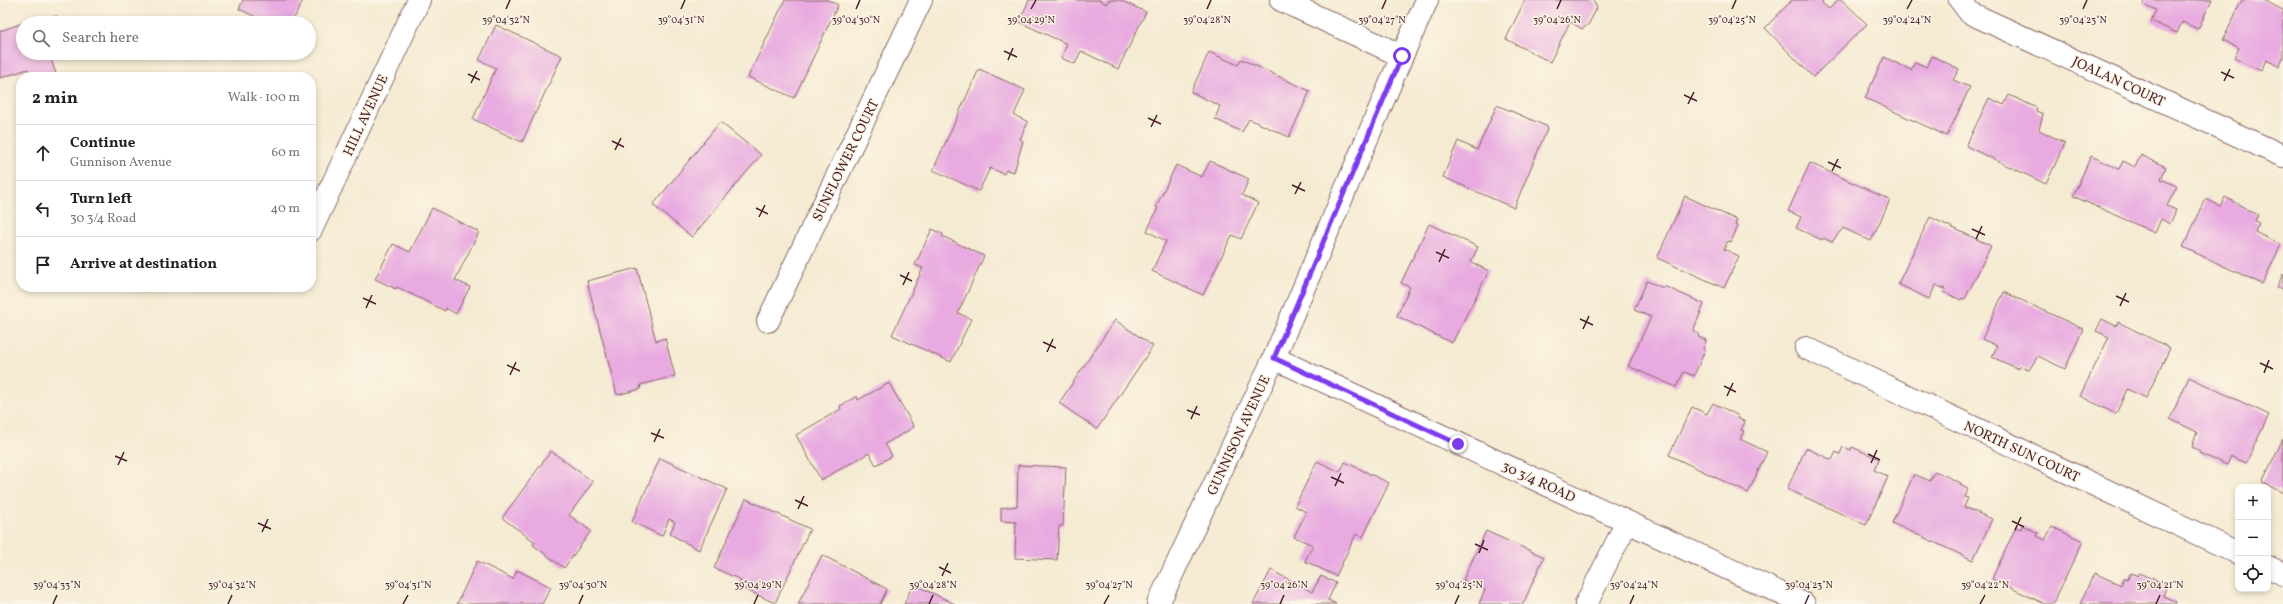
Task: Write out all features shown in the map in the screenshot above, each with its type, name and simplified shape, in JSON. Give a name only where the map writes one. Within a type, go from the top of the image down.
[{"type":"street","name":"HILL AVENUE","points":[[316,219],[418,0]]},
{"type":"street","name":"SUNFLOWER COURT","points":[[768,321],[921,0]]},
{"type":"street","points":[[1281,0],[1402,56]]},
{"type":"street","name":"GUNNISON AVENUE","points":[[1158,604],[1274,358],[1427,0]]},
{"type":"street","name":"JOALAN COURT","points":[[1960,0],[1970,13],[2283,156]]},
{"type":"street","name":"NORTH SUN COURT","points":[[1806,348],[2235,552]]},
{"type":"street","name":"30 3/4 ROAD","points":[[1274,358],[1804,604]]},
{"type":"street","points":[[1586,604],[1627,522]]},
{"type":"street","points":[[2271,568],[2283,574]]},
{"type":"building","points":[[243,0],[303,0],[295,16],[254,16],[239,9]]},
{"type":"building","points":[[785,0],[828,0],[838,5],[794,98],[748,77]]},
{"type":"building","points":[[1029,0],[1099,0],[1107,4],[1108,0],[1120,0],[1146,12],[1118,69],[1081,51],[1075,64],[1061,58],[1067,44],[1019,22]]},
{"type":"building","points":[[1525,0],[1593,0],[1597,8],[1588,25],[1582,29],[1570,22],[1550,62],[1506,39]]},
{"type":"building","points":[[1792,0],[1823,0],[1822,3],[1829,9],[1838,0],[1842,0],[1867,24],[1813,77],[1765,28]]},
{"type":"building","points":[[2145,0],[2212,0],[2198,29],[2182,22],[2177,33],[2151,21],[2156,10],[2143,4]]},
{"type":"building","points":[[2242,0],[2263,0],[2283,10],[2283,58],[2279,66],[2266,60],[2261,71],[2234,58],[2239,48],[2223,40]]},
{"type":"building","points":[[16,25],[16,60],[51,60],[55,72],[29,72],[28,69],[0,78],[0,31]]},
{"type":"building","points":[[496,25],[562,56],[522,142],[473,119],[496,68],[479,60]]},
{"type":"building","points":[[1209,52],[1238,65],[1241,59],[1310,91],[1289,137],[1249,119],[1242,132],[1215,119],[1220,106],[1191,92]]},
{"type":"building","points":[[1932,56],[1959,69],[1953,80],[1970,87],[1947,136],[1865,98],[1884,57],[1911,70],[1915,62],[1927,67]]},
{"type":"building","points":[[979,69],[1025,90],[1014,115],[1028,122],[1020,139],[1023,141],[1014,172],[1006,170],[1004,174],[990,168],[979,191],[933,170]]},
{"type":"building","points":[[2009,95],[2037,108],[2036,111],[2043,114],[2039,130],[2065,143],[2046,184],[1966,146],[1989,98],[2004,105]]},
{"type":"building","points":[[1497,105],[1548,127],[1514,208],[1443,177],[1458,141],[1477,150]]},
{"type":"building","points":[[720,122],[761,155],[692,237],[653,205]]},
{"type":"building","points":[[2141,155],[2166,167],[2161,179],[2177,186],[2167,206],[2176,210],[2170,224],[2161,219],[2155,233],[2073,196],[2091,156],[2119,169],[2123,161],[2135,167]]},
{"type":"building","points":[[1210,161],[1249,179],[1242,195],[1258,203],[1241,239],[1232,235],[1203,295],[1152,271],[1166,241],[1147,231],[1158,208],[1156,207],[1176,165],[1202,177]]},
{"type":"building","points":[[1810,163],[1890,200],[1871,241],[1843,228],[1832,242],[1823,238],[1822,240],[1796,228],[1801,217],[1788,211]]},
{"type":"building","points":[[1685,196],[1737,220],[1735,225],[1738,226],[1731,242],[1728,241],[1724,249],[1739,256],[1724,288],[1657,258]]},
{"type":"building","points":[[2225,197],[2258,215],[2255,221],[2259,223],[2255,232],[2281,245],[2262,284],[2183,247],[2206,199],[2220,206]]},
{"type":"building","points":[[432,208],[479,232],[455,280],[470,287],[456,314],[446,308],[445,311],[397,287],[396,289],[375,279],[393,244],[410,252]]},
{"type":"building","points":[[1930,217],[1991,246],[1965,299],[1962,298],[1961,300],[1944,292],[1945,289],[1936,285],[1929,299],[1898,284]]},
{"type":"building","points":[[1429,224],[1478,247],[1471,262],[1489,271],[1452,343],[1397,316],[1410,287],[1401,283]]},
{"type":"building","points":[[932,229],[943,234],[942,236],[984,256],[958,313],[971,319],[951,362],[892,335],[923,268],[915,265]]},
{"type":"building","points":[[637,268],[656,341],[665,338],[675,376],[640,385],[641,389],[617,395],[587,281]]},
{"type":"building","points":[[2283,274],[2283,289],[2277,287]]},
{"type":"building","points":[[1647,281],[1663,288],[1664,286],[1704,304],[1693,331],[1699,334],[1698,337],[1706,340],[1703,349],[1705,350],[1694,376],[1684,372],[1676,387],[1628,366],[1651,317],[1634,310]]},
{"type":"building","points":[[2004,292],[2083,329],[2065,369],[2038,356],[2029,370],[2020,366],[2019,369],[1992,357],[1997,346],[1982,339]]},
{"type":"building","points":[[2102,319],[2116,326],[2118,322],[2170,348],[2146,398],[2127,389],[2116,414],[2080,396],[2109,337],[2096,331]]},
{"type":"building","points":[[1115,320],[1153,346],[1097,429],[1059,403]]},
{"type":"building","points":[[2189,377],[2269,415],[2246,463],[2231,456],[2227,465],[2199,453],[2200,451],[2192,447],[2197,432],[2170,419]]},
{"type":"building","points":[[889,383],[914,427],[885,444],[892,456],[876,465],[869,453],[821,480],[796,435],[841,409],[840,406],[857,396],[858,400]]},
{"type":"building","points":[[1713,403],[1739,416],[1738,418],[1745,422],[1741,430],[1744,431],[1740,439],[1767,452],[1748,493],[1669,455],[1692,407],[1707,414]]},
{"type":"building","points":[[2283,439],[2283,493],[2271,487],[2271,484],[2262,482]]},
{"type":"building","points":[[1843,447],[1851,450],[1852,447],[1879,459],[1874,470],[1888,477],[1866,525],[1787,489],[1806,448],[1832,460],[1836,452],[1840,454]]},
{"type":"building","points":[[551,451],[593,482],[569,515],[591,531],[564,568],[533,545],[535,542],[502,518]]},
{"type":"building","points":[[660,458],[727,489],[699,550],[670,534],[675,522],[669,519],[662,536],[632,522]]},
{"type":"building","points":[[1317,461],[1340,472],[1345,462],[1389,483],[1363,537],[1356,534],[1336,576],[1305,561],[1313,545],[1294,537],[1306,512],[1295,506]]},
{"type":"building","points":[[1018,465],[1066,467],[1063,526],[1059,526],[1057,560],[1015,558],[1016,522],[1001,521],[1001,508],[1017,506]]},
{"type":"building","points":[[1935,471],[1961,483],[1960,485],[1968,489],[1965,497],[1968,498],[1964,507],[1992,519],[1973,560],[1892,523],[1914,474],[1930,481]]},
{"type":"building","points":[[746,499],[810,529],[775,603],[738,586],[741,580],[714,568]]},
{"type":"building","points":[[2022,525],[2038,533],[2037,536],[2045,540],[2052,527],[2083,541],[2053,604],[2045,604],[1992,579],[2016,527],[2021,529]]},
{"type":"building","points":[[1486,531],[1544,557],[1523,604],[1479,604],[1485,590],[1463,580]]},
{"type":"building","points":[[822,555],[887,589],[880,604],[798,604]]},
{"type":"building","points":[[477,561],[513,579],[517,570],[551,587],[542,604],[457,604]]},
{"type":"building","points":[[1271,570],[1312,592],[1321,576],[1336,583],[1328,600],[1336,604],[1253,604]]},
{"type":"building","points":[[2094,573],[2121,585],[2124,578],[2127,580],[2131,573],[2138,576],[2140,573],[2167,585],[2163,596],[2176,602],[2175,604],[2080,604]]},
{"type":"building","points":[[913,584],[955,604],[904,604]]},
{"type":"route","points":[[1402,56],[1274,358],[1458,444]]}]
